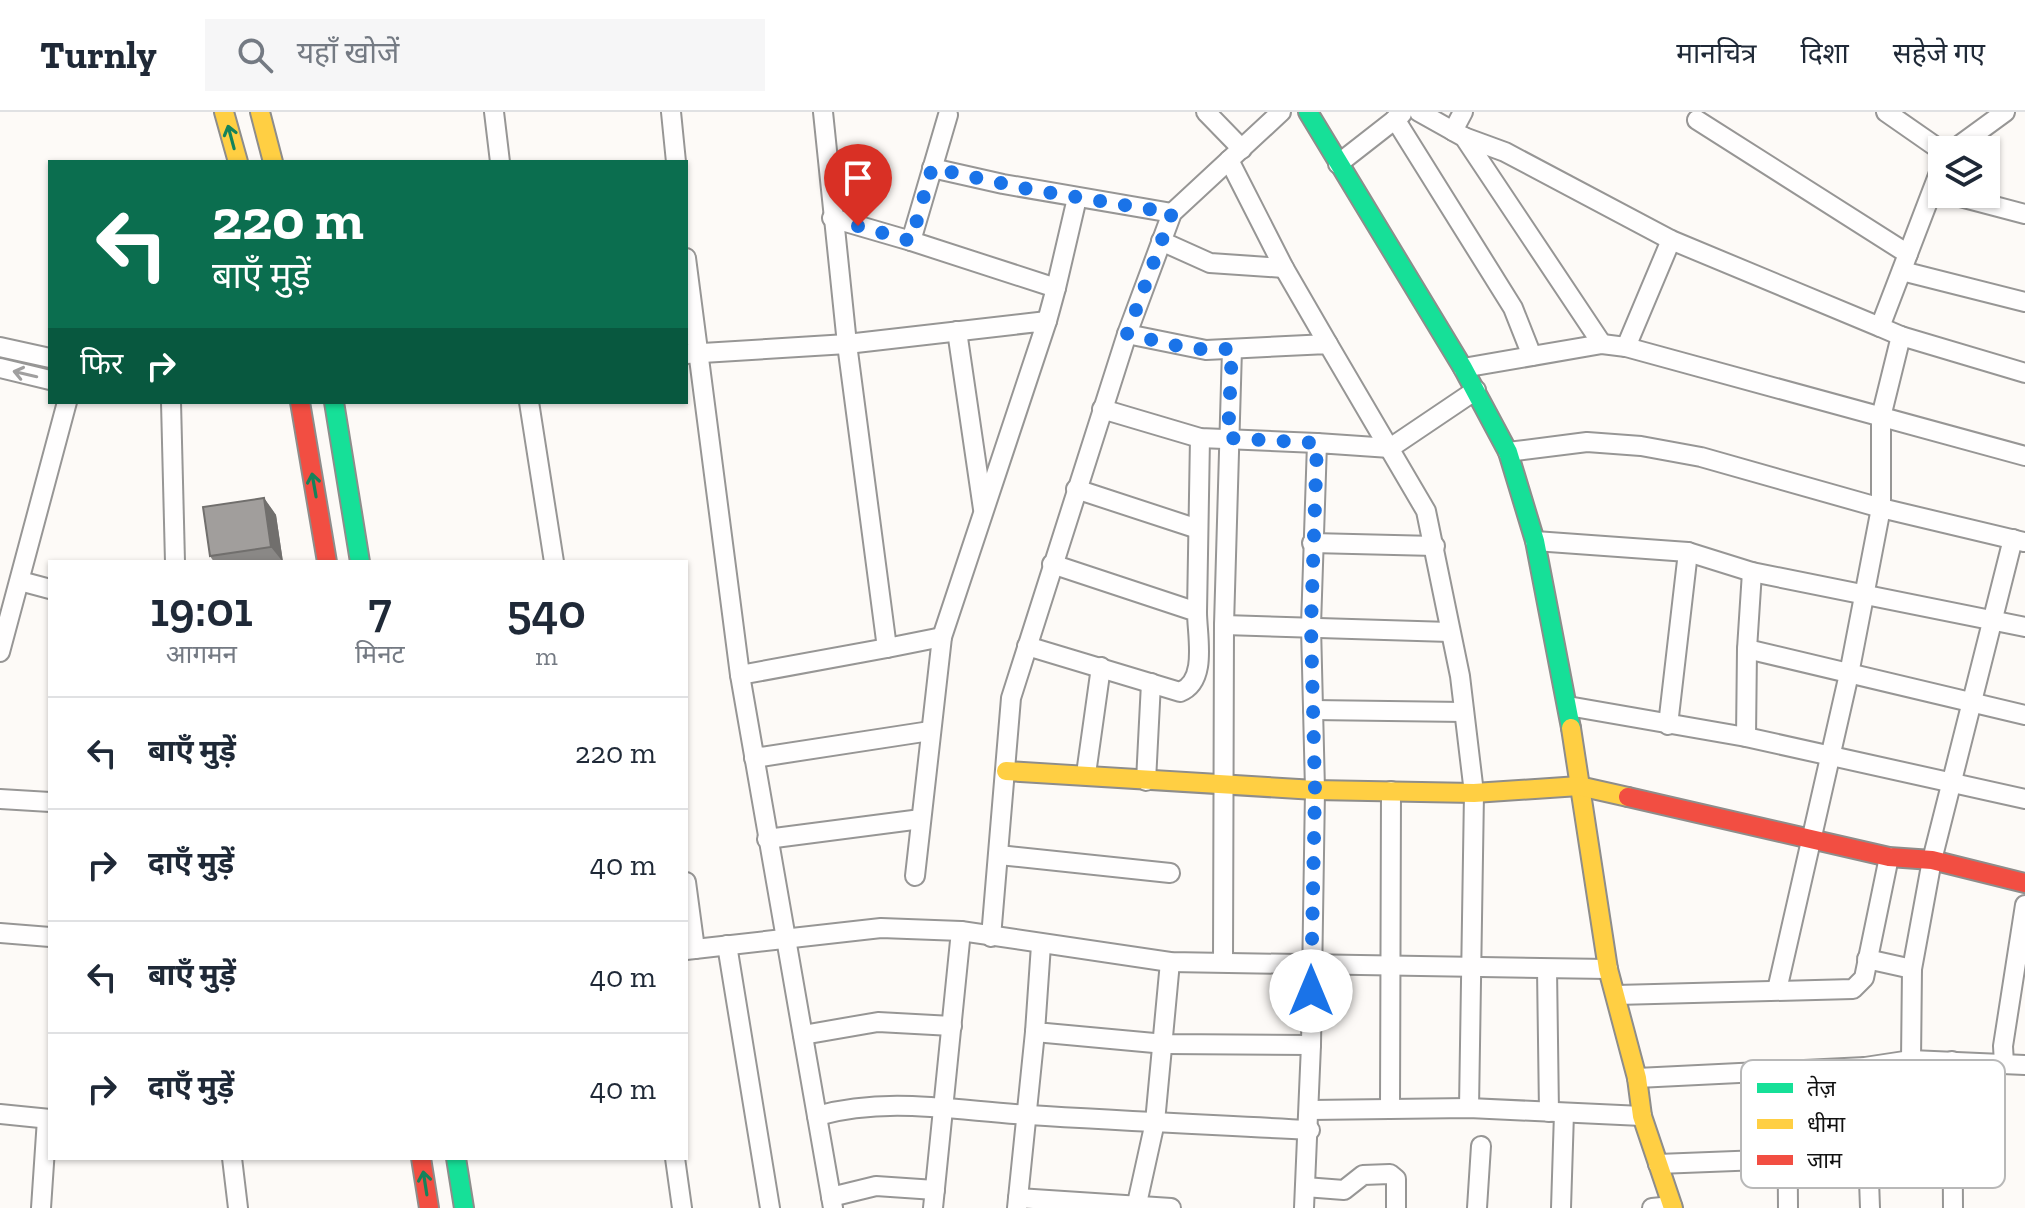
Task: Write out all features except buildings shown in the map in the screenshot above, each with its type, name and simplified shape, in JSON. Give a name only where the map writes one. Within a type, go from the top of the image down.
[{"type":"street","points":[[224,112],[237,160]]},
{"type":"street","points":[[260,112],[272,160]]},
{"type":"street","points":[[494,112],[500,160]]},
{"type":"street","points":[[671,112],[676,160]]},
{"type":"street","points":[[823,112],[847,344],[887,648]]},
{"type":"street","points":[[1206,112],[1236,154],[1284,268],[1426,511],[1464,712],[1474,793],[1469,1108]]},
{"type":"street","points":[[991,937],[1011,698],[1127,334],[1172,213],[1281,112]]},
{"type":"street","points":[[1308,112],[1476,390],[1508,452],[1535,541],[1568,706],[1608,969],[1637,1078],[1642,1116],[1673,1207],[1652,1208]]},
{"type":"street","points":[[1419,112],[1459,134],[1505,152],[1671,240],[1901,336],[2025,373]]},
{"type":"street","points":[[1463,112],[1459,134],[1602,344]]},
{"type":"street","points":[[1886,112],[1928,141]]},
{"type":"street","points":[[1972,136],[2005,112]]},
{"type":"street","points":[[911,241],[944,113]]},
{"type":"street","points":[[1338,164],[1400,115],[1513,308],[1532,356]]},
{"type":"street","points":[[1696,115],[1905,263],[2025,302]]},
{"type":"street","points":[[932,168],[1077,198],[1172,213]]},
{"type":"street","points":[[915,876],[942,637],[1047,321],[1077,198]]},
{"type":"street","points":[[2000,207],[2025,214]]},
{"type":"street","points":[[1880,327],[1905,263],[1933,208]]},
{"type":"street","points":[[832,218],[1056,288]]},
{"type":"street","points":[[1626,347],[1671,240]]},
{"type":"street","points":[[1161,241],[1210,263],[1284,268]]},
{"type":"street","points":[[688,296],[691,354],[740,675],[783,937],[832,1202],[876,1186],[934,1199],[961,931]]},
{"type":"street","points":[[691,354],[847,344],[1047,321]]},
{"type":"street","points":[[957,331],[983,512]]},
{"type":"street","points":[[1127,334],[1191,349],[1328,344]]},
{"type":"street","points":[[1777,990],[1849,674],[1881,508],[1881,417],[1901,336]]},
{"type":"street","points":[[1463,368],[1602,344],[1626,347],[2025,456]]},
{"type":"street","points":[[0,347],[48,358]]},
{"type":"street","points":[[1223,961],[1226,787],[1224,625],[1232,349]]},
{"type":"street","points":[[0,368],[48,380]]},
{"type":"street","points":[[1102,409],[1200,438],[1390,448],[1476,390]]},
{"type":"street","points":[[0,652],[66,404]]},
{"type":"street","points":[[171,404],[175,560]]},
{"type":"street","points":[[300,404],[327,560]]},
{"type":"street","points":[[334,404],[360,560]]},
{"type":"street","points":[[529,404],[554,560]]},
{"type":"street","points":[[1027,646],[1180,692],[1194,683],[1198,673],[1200,438]]},
{"type":"street","points":[[1508,452],[1587,442],[1641,446],[1701,457],[1881,508],[2019,540],[1994,621],[1932,860],[1912,969],[1911,1060]]},
{"type":"street","points":[[1304,1208],[1310,1130],[1315,790],[1311,626],[1317,443]]},
{"type":"street","points":[[1076,489],[1198,529]]},
{"type":"street","points":[[1535,541],[1688,552],[1752,572],[2025,627]]},
{"type":"street","points":[[1312,543],[1435,546]]},
{"type":"street","points":[[1668,725],[1688,552]]},
{"type":"street","points":[[1052,564],[1197,612]]},
{"type":"street","points":[[1746,737],[1752,572]]},
{"type":"street","points":[[20,581],[48,588]]},
{"type":"street","points":[[1224,625],[1450,632]]},
{"type":"street","points":[[740,675],[942,637]]},
{"type":"street","points":[[1747,649],[2025,715]]},
{"type":"street","points":[[1086,774],[1101,667]]},
{"type":"street","points":[[1146,781],[1151,683]]},
{"type":"street","points":[[1568,706],[1746,737],[2025,799]]},
{"type":"street","points":[[1313,710],[1464,712]]},
{"type":"street","points":[[754,758],[930,731]]},
{"type":"street","points":[[1006,771],[1086,774],[1226,787],[1315,790],[1474,793],[1579,786],[1889,857],[1932,860],[2025,883]]},
{"type":"street","points":[[1390,1108],[1391,791]]},
{"type":"street","points":[[0,799],[48,802]]},
{"type":"street","points":[[767,839],[921,819]]},
{"type":"street","points":[[999,855],[1170,873]]},
{"type":"street","points":[[1616,995],[1853,989],[1864,978],[1889,857]]},
{"type":"street","points":[[2004,1060],[2003,1046],[2025,905]]},
{"type":"street","points":[[688,916],[690,949],[881,928],[961,931],[1170,962],[1608,969]]},
{"type":"street","points":[[0,933],[48,937]]},
{"type":"street","points":[[727,945],[770,1208]]},
{"type":"street","points":[[1041,945],[1017,1203],[1171,1208]]},
{"type":"street","points":[[1867,959],[1912,969]]},
{"type":"street","points":[[1136,1208],[1155,1122],[1165,1044],[1170,962]]},
{"type":"street","points":[[1547,969],[1561,1208]]},
{"type":"street","points":[[803,1035],[878,1022],[952,1026]]},
{"type":"street","points":[[1035,1032],[1165,1044],[1311,1045]]},
{"type":"street","points":[[2005,1064],[2025,1065]]},
{"type":"street","points":[[1637,1078],[1741,1073]]},
{"type":"street","points":[[817,1116],[877,1104],[1310,1130]]},
{"type":"street","points":[[1310,1110],[1469,1108],[1642,1116]]},
{"type":"street","points":[[0,1114],[48,1119],[41,1208]]},
{"type":"street","points":[[1477,1208],[1481,1146]]},
{"type":"street","points":[[232,1160],[238,1208]]},
{"type":"street","points":[[421,1160],[429,1208]]},
{"type":"street","points":[[456,1160],[464,1208]]},
{"type":"street","points":[[675,1160],[682,1208]]},
{"type":"street","points":[[1658,1164],[1741,1161]]},
{"type":"street","points":[[1305,1187],[1344,1190],[1363,1175],[1390,1174],[1396,1179],[1396,1208]]},
{"type":"street","points":[[1869,1188],[1870,1208]]},
{"type":"street","points":[[1953,1188],[1953,1208]]},
{"type":"traffic: fast","points":[[1308,112],[1463,368],[1508,452],[1535,541],[1571,728]]},
{"type":"traffic: fast","points":[[334,404],[360,560]]},
{"type":"traffic: fast","points":[[456,1160],[464,1208]]},
{"type":"traffic: slow","points":[[224,112],[237,160]]},
{"type":"traffic: slow","points":[[260,112],[272,160]]},
{"type":"traffic: slow","points":[[1571,728],[1608,969],[1637,1078],[1642,1116],[1673,1208]]},
{"type":"traffic: slow","points":[[1006,771],[1315,790],[1474,793],[1579,786],[1628,797]]},
{"type":"traffic: jam","points":[[300,404],[327,560]]},
{"type":"traffic: jam","points":[[1628,797],[1889,857],[1932,860],[2025,883]]},
{"type":"traffic: jam","points":[[421,1160],[429,1208]]},
{"type":"route","points":[[858,226],[911,241],[932,168],[1028,189],[1172,213],[1127,334],[1191,349],[1232,349],[1228,438],[1317,443],[1311,626],[1315,790],[1311,991]]}]
